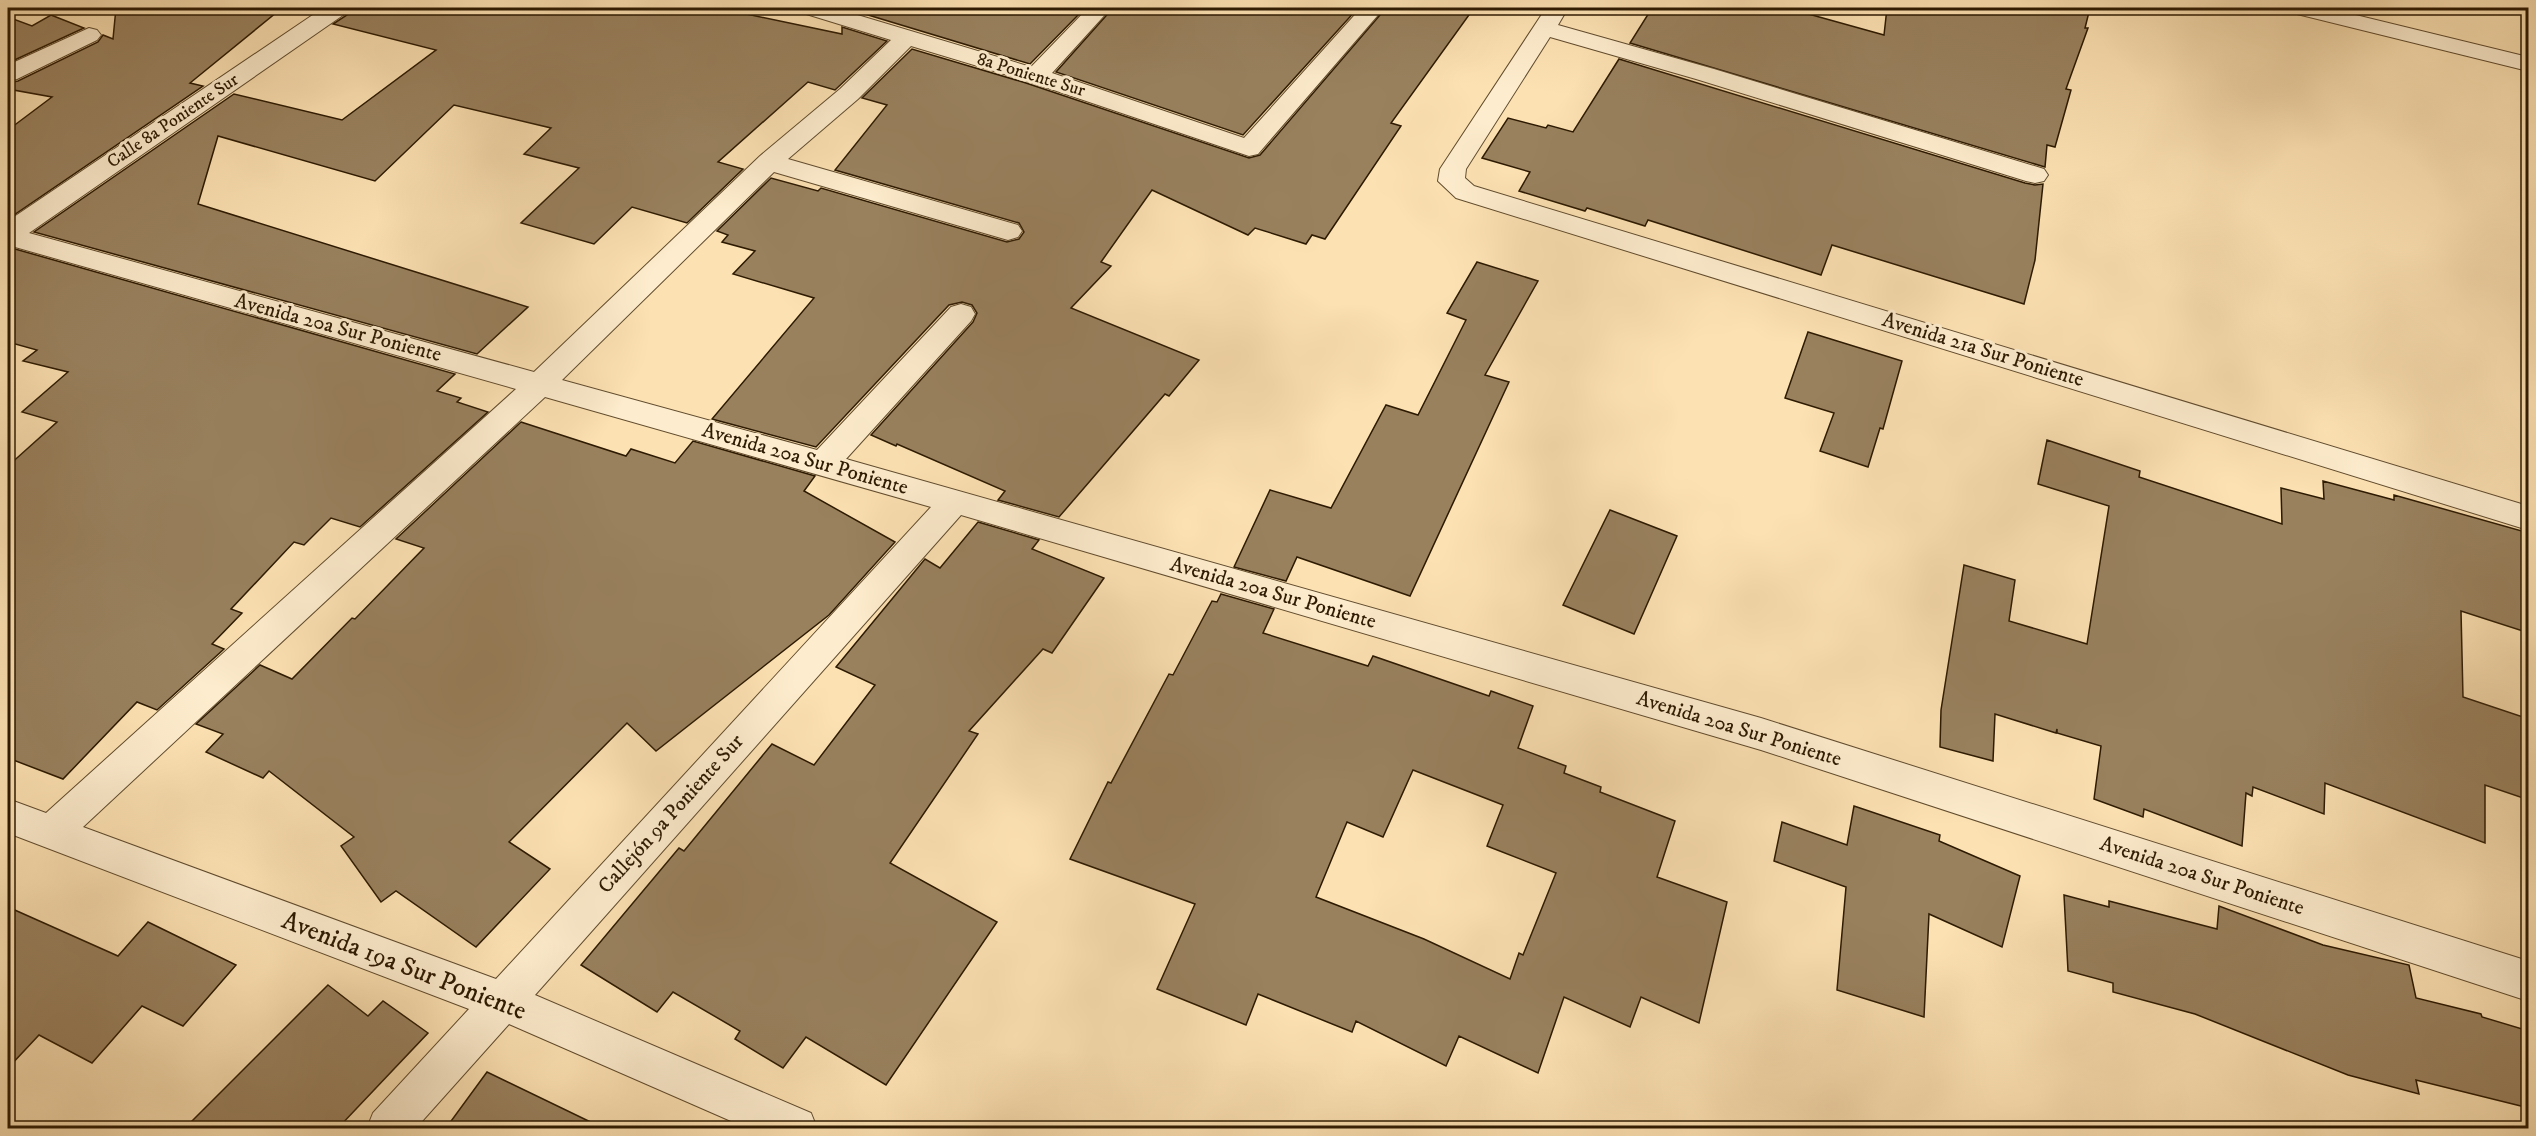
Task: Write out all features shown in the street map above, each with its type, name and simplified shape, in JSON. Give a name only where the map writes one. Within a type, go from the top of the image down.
[{"type":"street","name":"Calle 8a Poniente Sur","points":[[8,235],[338,8]]},
{"type":"street","points":[[1036,76],[1100,8]]},
{"type":"street","name":"8a Poniente Sur","points":[[825,9],[906,38],[1036,76],[1249,148],[1373,8]]},
{"type":"street","points":[[2301,8],[2529,64]]},
{"type":"street","points":[[1551,18],[1705,74],[2035,175]]},
{"type":"street","name":"Avenida 21a Sur Poniente","points":[[1551,18],[1453,169],[1451,181],[1465,192],[2529,518]]},
{"type":"street","points":[[8,74],[89,35]]},
{"type":"street","points":[[50,833],[540,384],[769,162],[849,94],[906,38]]},
{"type":"street","points":[[769,162],[1008,231]]},
{"type":"street","name":"Avenida 20a Sur Poniente","points":[[8,235],[955,501],[1761,734],[2529,981]]},
{"type":"street","points":[[822,465],[961,315]]},
{"type":"street","name":"Callejón 9a Poniente Sur","points":[[388,1128],[955,501]]},
{"type":"street","name":"Avenida 19a Sur Poniente","points":[[8,816],[502,1001],[796,1128]]},
{"type":"building","points":[[116,8],[282,8],[190,83],[203,86],[8,219],[8,130],[52,97],[8,89],[8,83],[18,81],[98,42],[103,35],[113,39]]},
{"type":"building","points":[[352,8],[718,8],[842,34],[842,27],[887,41],[835,90],[808,82],[718,162],[743,169],[687,223],[632,207],[594,244],[521,223],[579,168],[524,154],[551,128],[454,105],[375,181],[218,136],[198,204],[528,307],[477,354],[34,232],[234,94],[342,120],[436,50],[333,24],[347,15]]},
{"type":"building","points":[[845,8],[1085,8],[1030,64]]},
{"type":"building","points":[[1113,8],[1358,8],[1243,135],[1056,72]]},
{"type":"building","points":[[1386,8],[1474,8],[1391,123],[1401,126],[1325,239],[1312,235],[1306,244],[1255,228],[1248,235],[1152,190],[1101,262],[1111,266],[1071,308],[1199,360],[1169,396],[1165,394],[1059,517],[998,500],[1005,491],[871,435],[973,322],[977,313],[972,305],[962,302],[949,305],[816,447],[712,419],[814,298],[733,274],[755,251],[722,242],[728,235],[717,231],[771,178],[818,191],[821,188],[1007,242],[1019,239],[1024,232],[1019,223],[835,170],[887,105],[862,98],[912,49],[1026,83],[1249,158],[1260,155]]},
{"type":"building","points":[[1652,8],[1787,8],[1884,35],[1887,8],[2090,8],[2085,28],[2088,28],[2066,89],[2071,90],[2055,147],[2047,145],[2045,167],[1630,43]]},
{"type":"building","points":[[51,15],[84,28],[8,63],[8,17],[32,26]]},
{"type":"building","points":[[1619,59],[2025,183],[2043,184],[2035,260],[2024,304],[1832,245],[1821,275],[1648,220],[1645,226],[1587,208],[1585,211],[1519,191],[1530,172],[1482,158],[1508,118],[1573,132]]},
{"type":"building","points":[[8,247],[455,374],[437,391],[461,398],[457,402],[488,412],[360,527],[331,518],[304,545],[294,542],[231,609],[242,613],[212,644],[224,649],[157,710],[137,702],[63,779],[8,758],[8,466],[57,422],[22,412],[68,372],[23,361],[37,350],[8,342]]},
{"type":"building","points":[[1477,262],[1538,281],[1485,375],[1509,382],[1410,596],[1297,557],[1286,581],[1234,567],[1270,490],[1331,508],[1386,405],[1418,415],[1466,320],[1447,313]]},
{"type":"building","points":[[1808,332],[1902,361],[1883,429],[1880,428],[1868,467],[1820,451],[1834,413],[1785,398]]},
{"type":"building","points":[[521,422],[626,456],[631,449],[675,463],[693,441],[815,476],[804,491],[895,542],[829,615],[656,751],[627,723],[509,842],[550,869],[476,947],[396,891],[381,902],[341,846],[354,837],[269,771],[263,778],[206,752],[223,734],[196,724],[260,665],[292,679],[424,548],[396,539]]},
{"type":"building","points":[[2047,440],[2140,471],[2139,477],[2282,524],[2281,488],[2324,499],[2323,481],[2394,500],[2394,495],[2529,533],[2529,633],[2461,611],[2463,697],[2529,719],[2529,800],[2485,785],[2485,843],[2325,783],[2324,814],[2253,787],[2252,796],[2246,793],[2242,846],[2144,809],[2143,817],[2094,799],[2101,746],[2057,733],[2057,729],[2056,733],[1995,714],[1993,761],[1940,747],[1941,710],[1964,565],[2015,580],[2009,621],[2087,644],[2109,506],[2038,484]]},
{"type":"building","points":[[1610,510],[1677,536],[1634,634],[1563,605]]},
{"type":"building","points":[[978,522],[1039,540],[1032,549],[1104,578],[1052,653],[1043,649],[969,731],[978,734],[890,863],[997,922],[886,1085],[806,1037],[783,1068],[735,1039],[740,1031],[673,992],[657,1012],[581,965],[679,848],[684,851],[772,744],[814,765],[875,685],[836,667],[925,559],[940,568]]},
{"type":"building","points":[[1221,594],[1274,609],[1263,633],[1368,666],[1373,656],[1489,696],[1491,691],[1533,706],[1518,748],[1566,766],[1564,773],[1601,787],[1600,792],[1675,821],[1657,877],[1727,902],[1699,1023],[1641,997],[1630,1027],[1564,997],[1538,1073],[1459,1036],[1446,1066],[1356,1021],[1352,1032],[1258,994],[1246,1025],[1157,989],[1195,904],[1070,859],[1108,782],[1111,783],[1169,674],[1173,675],[1212,601],[1217,602]],"holes":[[[1413,770],[1503,805],[1487,846],[1556,873],[1523,955],[1519,953],[1510,979],[1424,939],[1316,897],[1347,822],[1383,837]]]},
{"type":"building","points":[[1854,806],[1940,835],[1939,841],[2020,876],[2002,947],[1929,914],[1924,1017],[1837,990],[1846,887],[1774,861],[1782,822],[1847,845]]},
{"type":"building","points":[[2064,895],[2109,907],[2109,901],[2217,929],[2219,906],[2323,945],[2409,965],[2416,998],[2481,1014],[2482,1017],[2529,1031],[2529,1108],[2416,1080],[2419,1094],[2348,1075],[2195,1014],[2113,992],[2113,983],[2068,971]]},
{"type":"building","points":[[8,907],[118,956],[148,922],[236,965],[183,1026],[142,1006],[92,1063],[39,1035],[8,1068]]},
{"type":"building","points":[[328,985],[368,1016],[383,1001],[428,1033],[338,1128],[185,1128]]},
{"type":"building","points":[[487,1072],[603,1128],[446,1128]]}]
